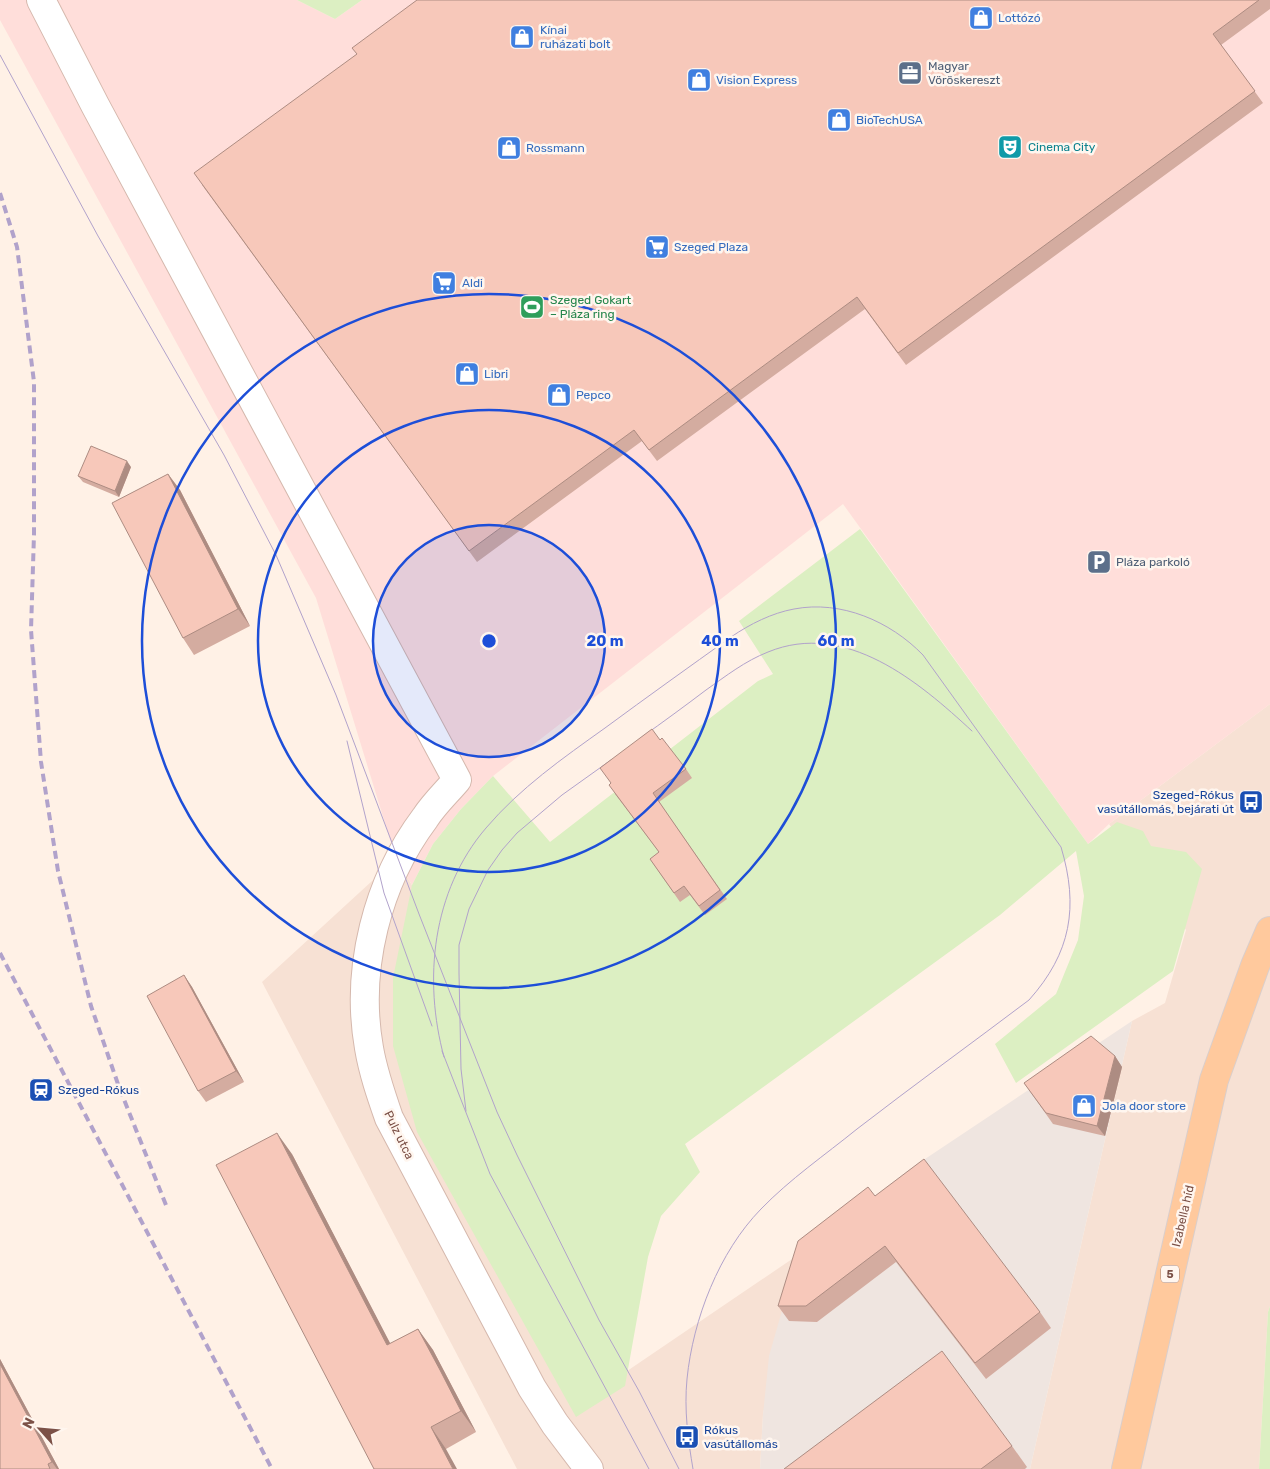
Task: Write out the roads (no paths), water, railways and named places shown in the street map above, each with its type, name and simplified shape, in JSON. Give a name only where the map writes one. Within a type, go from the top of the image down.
[{"type":"main road","name":"Izabella híd","points":[[1126,1469],[1214,1080],[1255,966],[1270,931]]},
{"type":"street","name":"Pulz utca","points":[[41,0],[95,105],[457,780],[425,817],[409,841],[384,893],[373,930],[366,978],[365,1010],[369,1048],[378,1089],[389,1118],[532,1388],[555,1424],[589,1469]]},
{"type":"tram line","points":[[0,55],[98,236],[224,455],[276,555],[336,695],[497,1112],[599,1320],[639,1391],[679,1469]]},
{"type":"tram line","points":[[444,1057],[434,998],[434,967],[437,937],[443,908],[454,880],[468,853],[486,828],[499,813],[542,774],[731,637],[753,623],[769,616],[794,609],[812,607],[847,611],[880,623],[910,643],[923,655],[1061,847],[1070,890],[1068,928],[1054,965],[1029,1000],[796,1177],[761,1209],[733,1245],[710,1288],[695,1333],[690,1356],[686,1413],[693,1469]]},
{"type":"tram line","points":[[642,737],[744,664],[768,652],[797,644],[825,644],[853,650],[879,661],[929,693],[972,731]]},
{"type":"tram line","points":[[347,741],[384,893],[432,1026]]},
{"type":"tram line","points":[[466,1111],[461,1069],[459,945],[469,909],[488,870],[517,833],[562,795],[611,760]]},
{"type":"tram line","points":[[442,1051],[490,1174],[649,1469]]},
{"type":"railway","points":[[0,193],[17,247],[34,382],[34,534],[31,630],[41,762],[58,871],[91,1006],[119,1087],[166,1205]]},
{"type":"railway","points":[[0,953],[272,1469]]},
{"type":"place","name":"Lottózó","points":[[981,18]]},
{"type":"place","name":"Kínai ruházati bolt","points":[[522,37]]},
{"type":"place","name":"Magyar Vöröskereszt","points":[[910,73]]},
{"type":"place","name":"Vision Express","points":[[699,80]]},
{"type":"place","name":"BioTechUSA","points":[[839,120]]},
{"type":"place","name":"Cinema City","points":[[1010,147]]},
{"type":"place","name":"Rossmann","points":[[509,148]]},
{"type":"place","name":"Szeged Plaza","points":[[657,247]]},
{"type":"place","name":"Aldi","points":[[444,283]]},
{"type":"place","name":"Szeged Gokart – Pláza ring","points":[[532,307]]},
{"type":"place","name":"Libri","points":[[467,374]]},
{"type":"place","name":"Pepco","points":[[559,395]]},
{"type":"place","name":"Pláza parkoló","points":[[1099,562]]},
{"type":"place","name":"Szeged-Rókus vasútállomás, bejárati út","points":[[1251,802]]},
{"type":"place","name":"Szeged-Rókus","points":[[41,1090]]},
{"type":"place","name":"Jola door store","points":[[1084,1106]]},
{"type":"place","name":"Rókus vasútállomás","points":[[687,1437]]}]
